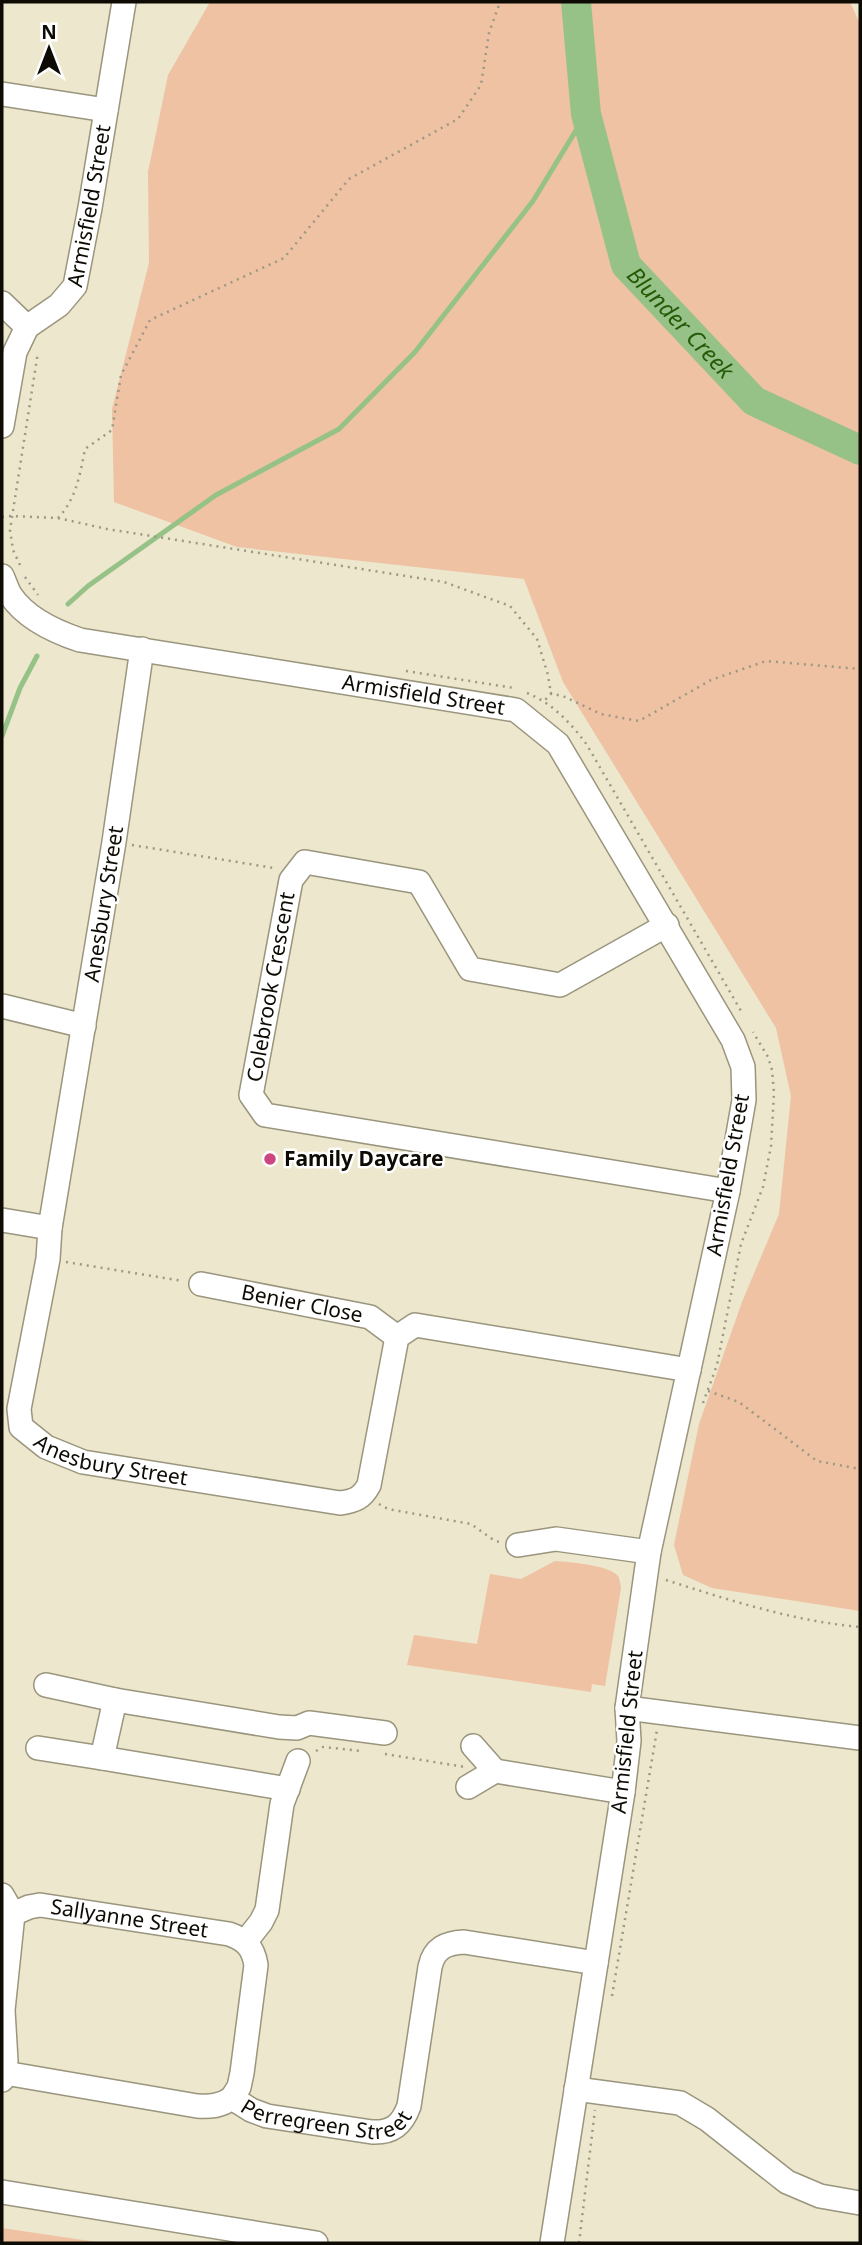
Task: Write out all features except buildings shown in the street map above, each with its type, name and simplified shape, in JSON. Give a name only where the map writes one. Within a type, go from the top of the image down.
[{"type":"street","name":"Armisfield Street","points":[[34,336],[75,286],[124,2]]},
{"type":"street","points":[[2,94],[106,110]]},
{"type":"street","points":[[2,303],[34,336],[15,352],[3,411]]},
{"type":"street","name":"Armisfield Street","points":[[2,576],[12,597],[32,616],[62,634],[80,640],[516,710],[558,744],[667,925],[733,1040],[743,1066],[744,1100],[728,1191],[649,1552],[627,1708],[629,1741],[623,1792],[596,1963],[587,2091],[552,2243]]},
{"type":"street","name":"Anesbury Street","points":[[142,649],[114,842],[50,1228],[48,1259],[19,1409],[11,1429],[83,1462],[340,1503],[353,1502],[363,1496]]},
{"type":"street","name":"Colebrook Crescent","points":[[667,925],[560,985],[470,969],[419,883],[305,862],[291,880],[251,1095],[265,1115],[728,1191]]},
{"type":"street","points":[[2,1006],[84,1026]]},
{"type":"street","points":[[2,1220],[50,1228]]},
{"type":"street","name":"Benier Close","points":[[201,1284],[370,1317],[397,1336]]},
{"type":"street","points":[[363,1496],[369,1485],[397,1336],[415,1325],[689,1370]]},
{"type":"street","points":[[518,1545],[556,1539],[649,1552]]},
{"type":"street","points":[[46,1685],[115,1700],[279,1727],[297,1728],[309,1723],[384,1743]]},
{"type":"street","points":[[102,1758],[115,1700]]},
{"type":"street","points":[[627,1708],[860,1738]]},
{"type":"street","points":[[472,1746],[495,1771],[623,1792]]},
{"type":"street","points":[[38,1748],[288,1789]]},
{"type":"street","points":[[232,2098],[239,2087],[242,2073],[256,1965],[253,1952],[246,1941],[267,1910],[282,1804],[298,1761]]},
{"type":"street","points":[[468,1787],[495,1771]]},
{"type":"street","points":[[3,2077],[8,1905]]},
{"type":"street","name":"Sallyanne Street","points":[[8,1905],[40,1906],[229,1934],[246,1941]]},
{"type":"street","name":"Perregreen Street","points":[[3,2077],[197,2106],[214,2106],[232,2098],[267,2116],[372,2132],[390,2130],[403,2120],[409,2106],[430,1967],[433,1956],[440,1947],[464,1942],[596,1963]]},
{"type":"street","points":[[587,2091],[680,2103],[707,2119],[787,2182],[820,2196],[860,2203]]},
{"type":"street","points":[[2,2192],[316,2243]]},
{"type":"path","points":[[58,518],[68,508],[79,483],[85,449],[112,430],[121,375],[150,320],[284,258],[349,179],[458,119],[481,85],[489,33],[500,2]]},
{"type":"path","points":[[34,336],[10,530],[13,550],[26,578],[39,597]]},
{"type":"path","points":[[2,517],[58,518],[107,529],[443,582],[510,606],[537,639],[548,675],[550,693],[543,702]]},
{"type":"path","points":[[550,693],[601,714],[639,721],[711,680],[766,661],[860,669]]},
{"type":"path","points":[[398,670],[504,685],[531,694],[574,726],[744,1017]]},
{"type":"path","points":[[114,842],[272,866],[291,880]]},
{"type":"path","points":[[701,1411],[717,1365],[741,1244],[763,1188],[771,1146],[774,1093],[772,1070],[768,1056],[751,1029]]},
{"type":"path","points":[[48,1259],[201,1284]]},
{"type":"path","points":[[708,1391],[739,1402],[817,1461],[860,1469]]},
{"type":"path","points":[[363,1496],[388,1509],[471,1524],[495,1542],[518,1545]]},
{"type":"path","points":[[667,1569],[666,1580],[766,1611],[860,1627]]},
{"type":"path","points":[[612,2000],[659,1712]]},
{"type":"path","points":[[384,1743],[495,1771]]},
{"type":"path","points":[[298,1761],[323,1747],[372,1753]]},
{"type":"path","points":[[579,2243],[587,2091]]},
{"type":"shaded area","points":[[210,2],[850,2],[860,24],[860,1611],[712,1588],[683,1575],[674,1545],[699,1424],[742,1302],[779,1214],[791,1096],[776,1028],[563,682],[524,579],[237,547],[114,502],[112,409],[149,263],[148,172],[168,75]]},
{"type":"shaded area","points":[[555,1561],[606,1569],[619,1577],[621,1588],[605,1686],[592,1684],[591,1692],[407,1665],[414,1635],[477,1644],[490,1574],[521,1579]]},
{"type":"shaded area","points":[[2,2228],[103,2243],[2,2243]]},
{"type":"waterway","name":"Blunder Creek","points":[[576,2],[586,114],[626,265],[754,401],[860,450]]},
{"type":"waterway","points":[[68,604],[88,586],[216,495],[339,429],[415,352],[533,201],[586,114]]},
{"type":"waterway","points":[[2,736],[20,688],[37,656]]},
{"type":"place","name":"Family Daycare","points":[[270,1159]]}]
